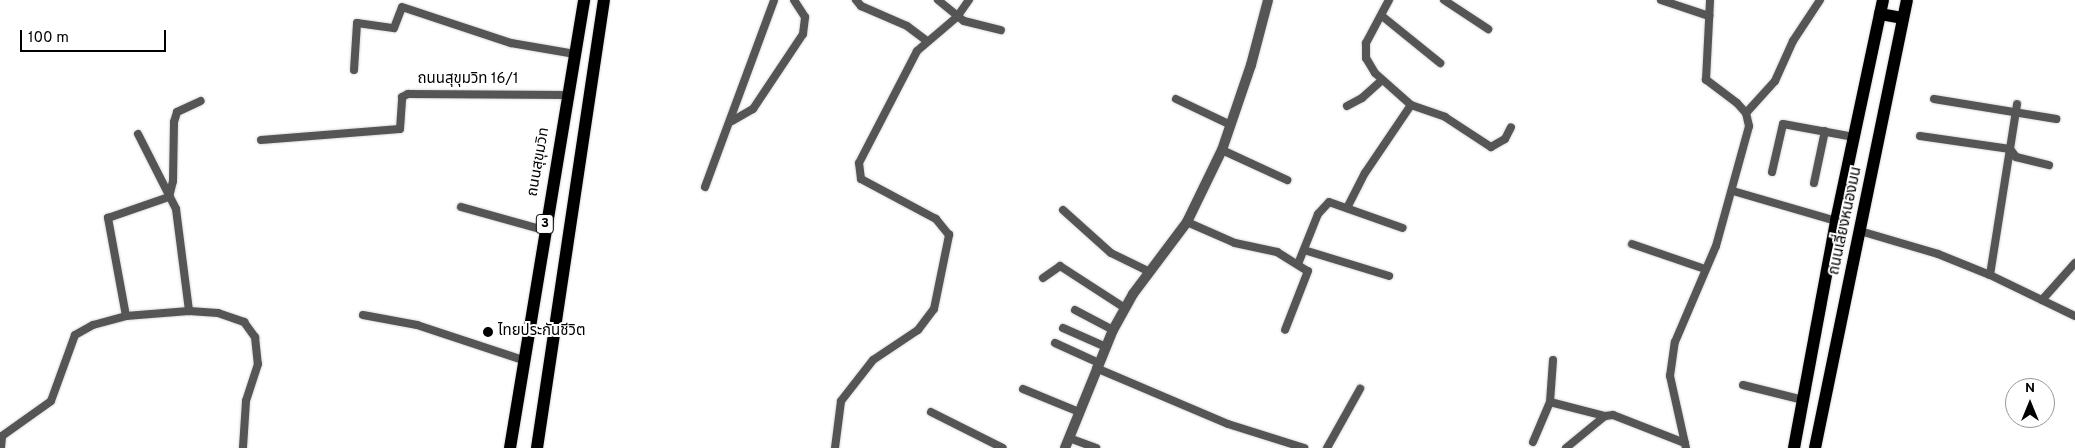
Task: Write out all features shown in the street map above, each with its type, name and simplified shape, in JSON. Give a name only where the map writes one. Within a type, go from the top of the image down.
[{"type":"main road","name":"ถนนสุขุมวิท","points":[[510,448],[544,230],[584,0]]},
{"type":"main road","name":"3","points":[[537,448],[604,0]]},
{"type":"main road","name":"ถนนเลี่ยงหนองมน","points":[[1794,448],[1836,221],[1883,0]]},
{"type":"main road","name":"ถนนเลี่ยงหนองมน","points":[[1815,448],[1907,0]]},
{"type":"main road","points":[[1880,14],[1903,18]]},
{"type":"street","points":[[704,187],[732,121],[774,0]]},
{"type":"street","points":[[732,121],[753,109],[803,34],[805,17],[794,0]]},
{"type":"street","points":[[856,0],[861,6],[907,26],[927,41]]},
{"type":"street","points":[[938,0],[957,17],[1001,30]]},
{"type":"street","points":[[835,448],[841,401],[873,360],[918,330],[934,309],[949,236],[936,219],[861,179],[859,163],[917,51],[957,17],[969,0]]},
{"type":"street","points":[[1065,448],[1113,330],[1125,308],[1187,222],[1222,150],[1268,0]]},
{"type":"street","points":[[1389,0],[1366,44],[1366,58],[1382,80],[1411,105],[1445,117],[1491,146],[1505,139],[1511,127]]},
{"type":"street","points":[[1444,0],[1488,29]]},
{"type":"street","points":[[1661,0],[1710,16]]},
{"type":"street","points":[[1685,445],[1670,376],[1675,342],[1705,269],[1733,191],[1749,126],[1746,113],[1738,102],[1706,80],[1710,0]]},
{"type":"street","points":[[1746,113],[1774,81],[1793,41],[1820,0]]},
{"type":"street","points":[[354,70],[357,23],[394,28],[402,7],[511,43],[575,54]]},
{"type":"street","points":[[1382,16],[1440,63]]},
{"type":"street","points":[[1347,106],[1362,98],[1382,80]]},
{"type":"street","name":"ถนนสุขุมวิท 16/1","points":[[261,140],[400,129],[402,98],[408,94],[567,95]]},
{"type":"street","points":[[1176,99],[1231,125]]},
{"type":"street","points":[[1934,99],[2017,109],[2056,119]]},
{"type":"street","points":[[169,196],[173,181],[174,122],[177,112],[200,101]]},
{"type":"street","points":[[1347,208],[1365,173],[1411,105]]},
{"type":"street","points":[[1990,275],[2017,109]]},
{"type":"street","points":[[1772,172],[1783,124],[1854,137]]},
{"type":"street","points":[[1814,183],[1825,131]]},
{"type":"street","points":[[138,134],[176,210],[189,311]]},
{"type":"street","points":[[1920,136],[2010,149],[2016,157],[2049,165]]},
{"type":"street","points":[[1222,150],[1287,180]]},
{"type":"street","points":[[1733,191],[1836,221]]},
{"type":"street","points":[[126,316],[108,218],[169,196]]},
{"type":"street","points":[[1298,264],[1318,214],[1329,202],[1403,228]]},
{"type":"street","points":[[461,207],[544,230]]},
{"type":"street","points":[[1063,210],[1111,253],[1150,272]]},
{"type":"street","points":[[1187,222],[1235,243],[1277,252],[1308,271],[1285,330]]},
{"type":"street","points":[[1860,231],[1938,254],[1990,275],[2075,316]]},
{"type":"street","points":[[1632,244],[1705,269]]},
{"type":"street","points":[[1304,250],[1389,276]]},
{"type":"street","points":[[2042,300],[2075,263]]},
{"type":"street","points":[[1043,278],[1060,266],[1125,308]]},
{"type":"street","points":[[1075,310],[1113,330]]},
{"type":"street","points":[[0,448],[2,436],[51,401],[75,336],[93,325],[126,316],[189,311],[218,313],[244,322],[255,337],[258,364],[246,401],[243,448]]},
{"type":"street","points":[[363,316],[417,325],[523,360]]},
{"type":"street","points":[[1062,328],[1106,347]]},
{"type":"street","points":[[1055,343],[1098,365],[1228,424],[1304,448]]},
{"type":"street","points":[[1533,442],[1550,402],[1553,360]]},
{"type":"street","points":[[1743,385],[1803,400]]},
{"type":"street","points":[[1327,448],[1360,389]]},
{"type":"street","points":[[1023,390],[1079,412]]},
{"type":"street","points":[[1550,402],[1605,416],[1613,415],[1639,423],[1685,445]]},
{"type":"street","points":[[931,412],[1003,448]]},
{"type":"street","points":[[1566,448],[1605,416]]},
{"type":"street","points":[[1069,438],[1096,448]]},
{"type":"place","name":"ไทยประกันชีวิต","points":[[488,332]]}]
